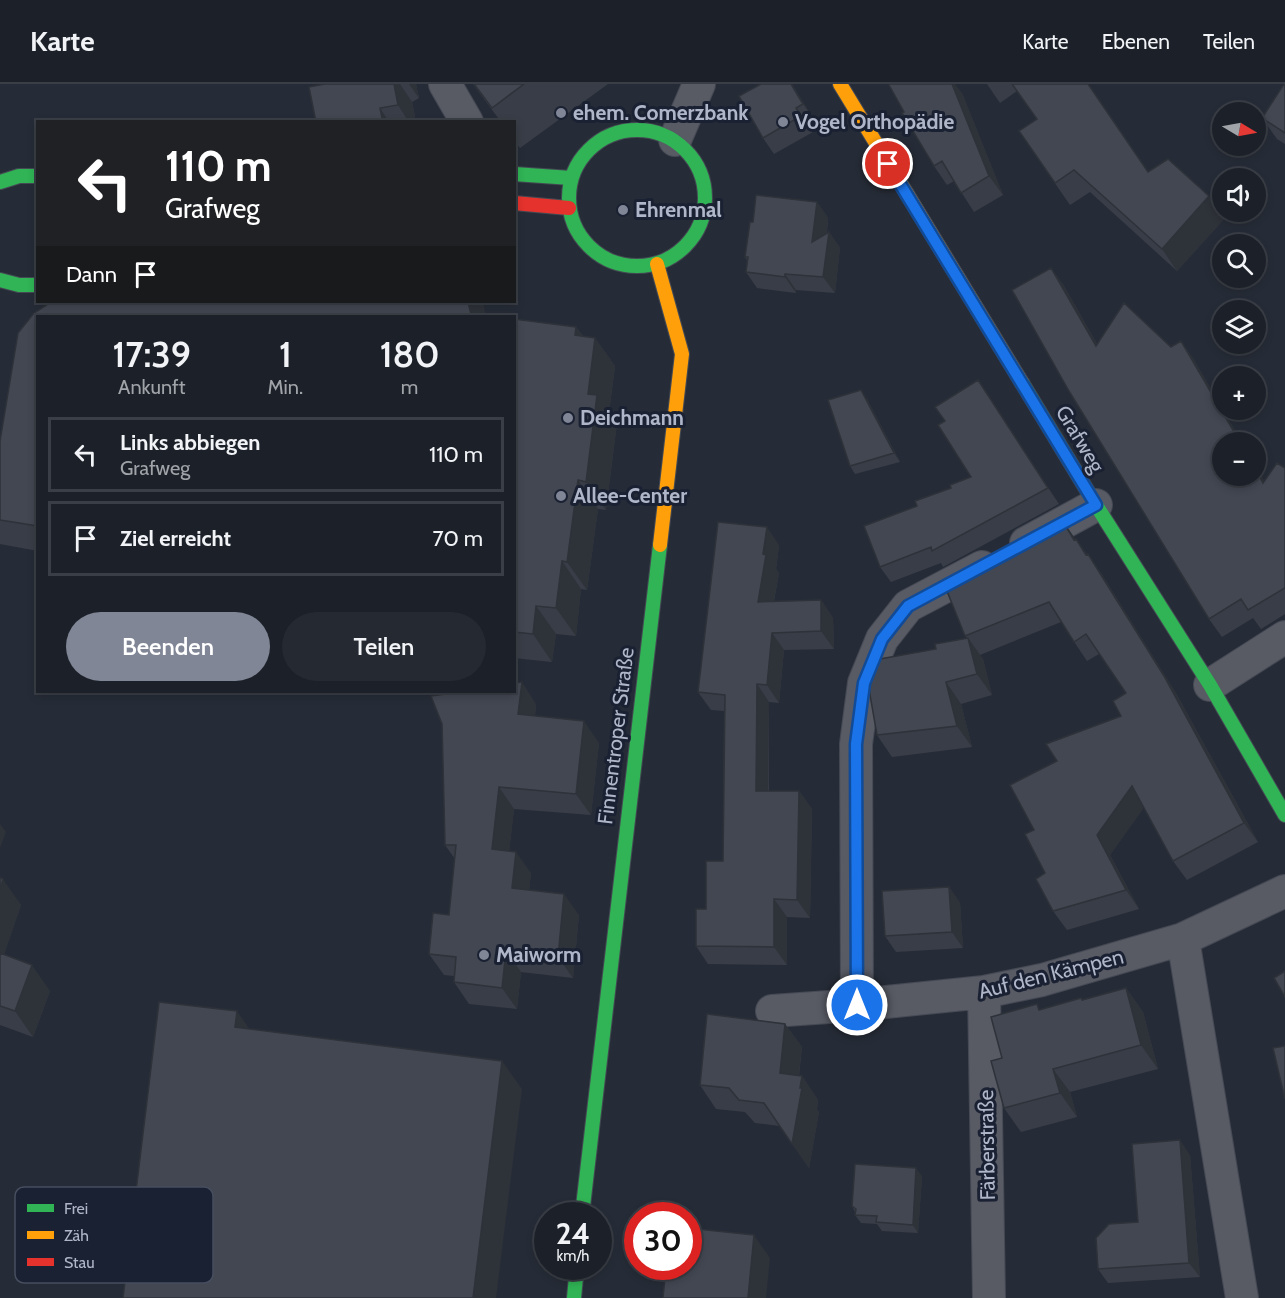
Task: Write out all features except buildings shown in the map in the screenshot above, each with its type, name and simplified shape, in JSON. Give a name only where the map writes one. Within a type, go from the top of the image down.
[{"type":"street","points":[[445,84],[466,120]]},
{"type":"street","points":[[675,140],[699,84]]},
{"type":"street","name":"Grafweg","points":[[840,84],[1096,505],[1210,685],[1285,815]]},
{"type":"street","points":[[634,129],[655,131],[675,140],[691,155],[702,175],[706,196],[703,219],[693,239],[677,254],[657,264],[634,267],[611,261],[591,249],[576,230],[569,208],[568,193],[571,178],[581,159],[595,144],[614,133],[634,129]]},
{"type":"street","points":[[516,174],[571,178]]},
{"type":"street","points":[[0,182],[10,177],[36,176]]},
{"type":"street","points":[[516,203],[569,208]]},
{"type":"street","name":"Finnentroper Straße","points":[[584,1202],[682,354],[657,264]]},
{"type":"street","points":[[0,280],[12,285],[36,285]]},
{"type":"street","points":[[857,1005],[856,744],[864,683],[882,639],[908,606],[1096,505]]},
{"type":"street","points":[[1210,685],[1285,636]]},
{"type":"street","name":"Auf den Kämpen","points":[[772,1011],[984,992],[1042,980],[1183,939],[1285,891]]},
{"type":"street","points":[[1183,939],[1242,1298]]},
{"type":"street","name":"Färberstraße","points":[[984,992],[989,1298]]},
{"type":"street","points":[[574,1298],[576,1280]]},
{"type":"traffic: fast","points":[[637,130],[663,135],[675,141],[685,150],[694,160],[700,172],[705,198],[700,224],[694,236],[685,246],[675,255],[663,261],[637,266],[611,261],[599,255],[589,246],[580,236],[574,224],[569,198],[574,172],[580,160],[589,150],[599,141],[611,135],[637,130]]},
{"type":"traffic: fast","points":[[516,174],[571,178]]},
{"type":"traffic: fast","points":[[0,182],[19,176],[36,176]]},
{"type":"traffic: fast","points":[[0,280],[19,285],[36,285]]},
{"type":"traffic: fast","points":[[1022,383],[1210,685],[1285,815]]},
{"type":"traffic: fast","points":[[584,1202],[660,545]]},
{"type":"traffic: fast","points":[[574,1298],[576,1280]]},
{"type":"traffic: slow","points":[[840,84],[1022,383]]},
{"type":"traffic: slow","points":[[657,264],[682,354],[660,545]]},
{"type":"traffic: jam","points":[[516,203],[569,208]]},
{"type":"place","name":"ehem. Comerzbank","points":[[561,113]]},
{"type":"place","name":"Vogel Orthopädie","points":[[783,122]]},
{"type":"place","name":"Ehrenmal","points":[[623,210]]},
{"type":"place","name":"Deichmann","points":[[568,418]]},
{"type":"place","name":"Allee-Center","points":[[561,496]]},
{"type":"place","name":"Maiworm","points":[[484,955]]},
{"type":"route","points":[[857,1005],[856,744],[864,683],[882,639],[908,606],[1096,505],[888,164]]}]
